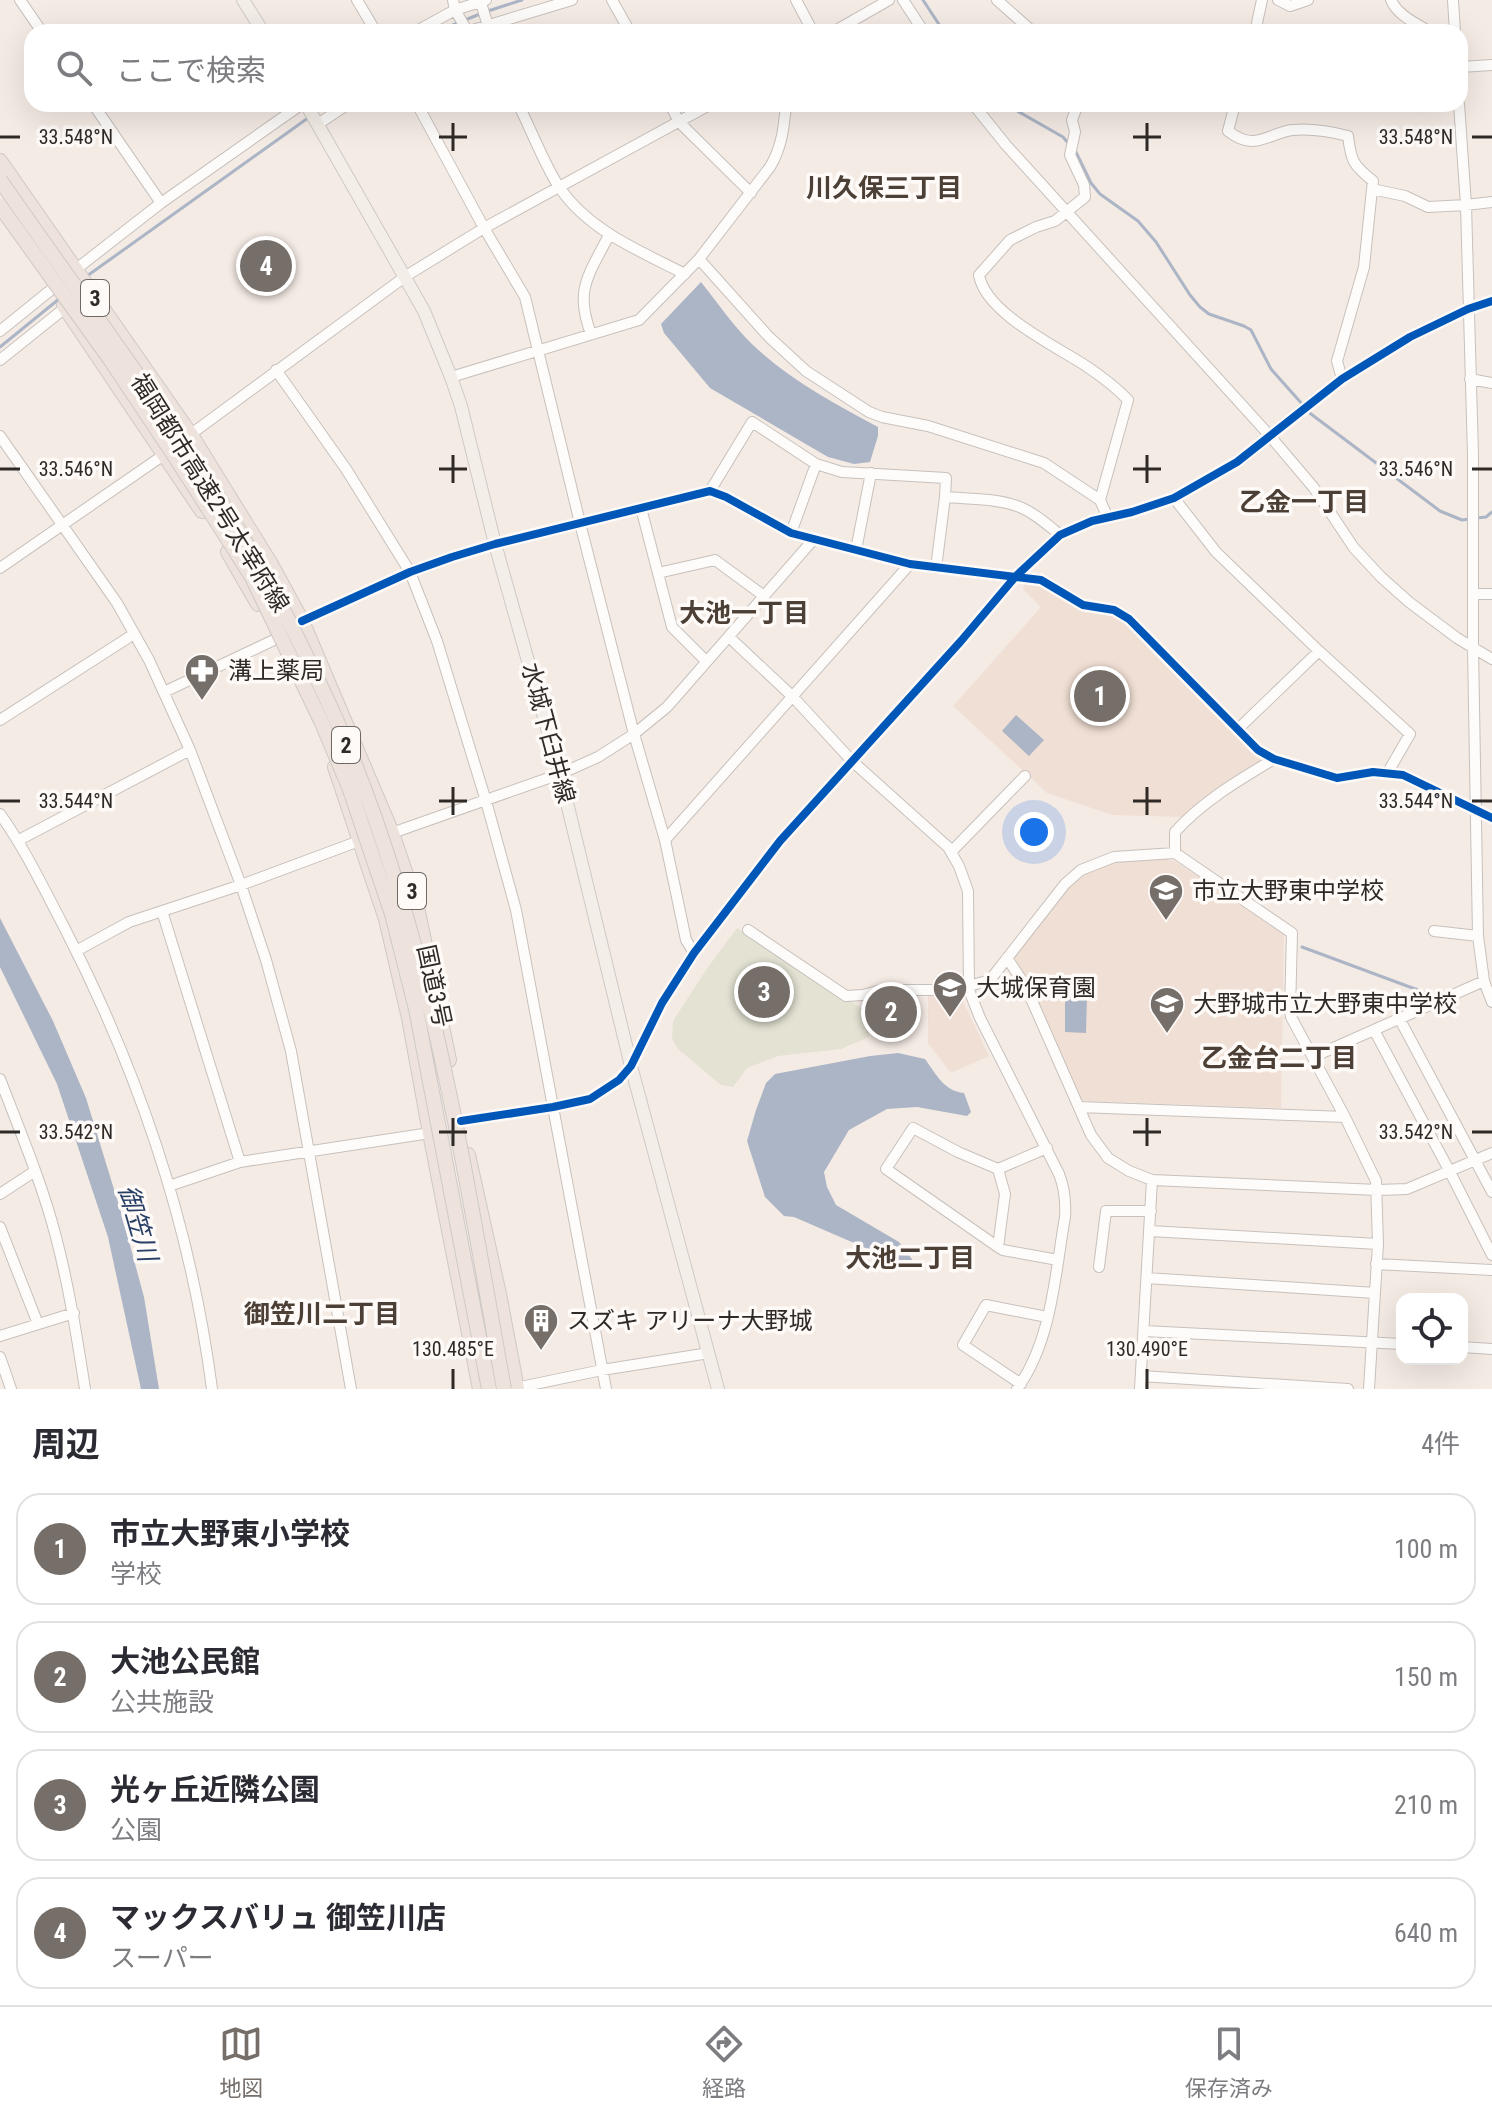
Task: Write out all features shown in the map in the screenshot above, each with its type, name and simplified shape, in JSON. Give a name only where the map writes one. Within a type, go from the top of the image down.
[{"type":"highway","name":"国道3号","points":[[0,161],[191,435],[272,566],[302,621],[392,833],[417,907],[499,1294],[512,1389]]},
{"type":"highway","name":"福岡都市高速2号太宰府線","points":[[0,180],[125,356],[226,511],[264,573],[340,731],[386,848],[429,1006],[512,1389]]},
{"type":"highway","name":"福岡都市高速2号太宰府線","points":[[0,206],[112,362],[252,577],[349,787],[392,914],[416,1009],[489,1389]]},
{"type":"highway","name":"国道3号","points":[[0,214],[211,523],[276,639],[330,752],[386,919],[409,1018],[480,1389]]},
{"type":"main road","points":[[243,0],[258,24]]},
{"type":"main road","name":"水城下臼井線","points":[[310,112],[406,276],[451,377],[560,774],[631,1066],[718,1389]]},
{"type":"street","points":[[20,0],[36,24]]},
{"type":"street","points":[[357,0],[371,24]]},
{"type":"street","points":[[501,24],[572,0]]},
{"type":"street","points":[[612,0],[626,24]]},
{"type":"street","points":[[796,0],[809,24]]},
{"type":"street","points":[[847,24],[889,0]]},
{"type":"street","points":[[903,0],[919,24]]},
{"type":"street","points":[[997,0],[1024,24]]},
{"type":"street","points":[[1257,24],[1262,0]]},
{"type":"street","points":[[1278,0],[1290,6],[1308,0]]},
{"type":"street","points":[[1391,0],[1394,8],[1417,24]]},
{"type":"street","points":[[1453,0],[1454,24]]},
{"type":"street","points":[[427,24],[454,5],[482,1],[488,24]]},
{"type":"street","points":[[454,5],[463,24]]},
{"type":"street","points":[[1468,66],[1492,65]]},
{"type":"street","points":[[98,112],[161,203]]},
{"type":"street","points":[[75,270],[161,203],[292,112]]},
{"type":"street","points":[[318,124],[336,112]]},
{"type":"street","points":[[421,112],[525,297],[634,734],[665,840],[686,940],[694,953]]},
{"type":"street","points":[[522,112],[559,187],[579,210],[609,235],[685,274]]},
{"type":"street","points":[[674,112],[679,122],[751,193]]},
{"type":"street","points":[[0,568],[191,435],[406,276],[484,228],[697,112]]},
{"type":"street","points":[[451,377],[639,320],[699,259],[770,167],[783,137],[785,112]]},
{"type":"street","points":[[979,112],[1066,213],[1270,436],[1314,488],[1354,548],[1381,577],[1457,638],[1492,659]]},
{"type":"street","points":[[1075,112],[1070,155],[1084,185],[1085,197],[1055,221],[1010,240],[979,275],[981,286],[1018,324],[1086,366],[1128,400],[1100,500]]},
{"type":"street","points":[[1233,112],[1228,131],[1249,142],[1262,141],[1290,131],[1320,129],[1348,136],[1351,158],[1356,167],[1373,181],[1364,267],[1337,361],[1342,379]]},
{"type":"street","points":[[1313,1057],[1399,1018],[1489,992],[1478,936],[1473,502],[1466,205],[1460,112]]},
{"type":"street","points":[[1372,189],[1405,196],[1428,207],[1492,202]]},
{"type":"street","points":[[591,334],[583,312],[585,283],[609,235]]},
{"type":"street","points":[[699,259],[769,337],[806,371],[869,412],[928,426],[1044,463],[1100,500],[1107,516]]},
{"type":"street","points":[[0,331],[52,289]]},
{"type":"street","points":[[461,1121],[553,1107],[596,1096],[614,1084],[631,1066],[662,1003],[694,953],[780,841],[1015,577],[1060,535],[1107,516],[1132,512],[1174,498],[1237,462],[1342,379],[1410,337],[1492,301]]},
{"type":"street","points":[[0,360],[65,308]]},
{"type":"street","points":[[276,370],[346,469],[410,572],[437,641],[516,910],[606,1389]]},
{"type":"street","points":[[1470,379],[1492,383]]},
{"type":"street","points":[[710,491],[752,422],[816,464],[842,472],[946,478],[936,568]]},
{"type":"street","points":[[0,436],[117,603],[134,634],[190,750],[241,885],[291,1051],[351,1389]]},
{"type":"street","points":[[791,533],[816,464]]},
{"type":"street","points":[[856,550],[871,473]]},
{"type":"street","points":[[302,621],[410,572],[495,544],[710,491],[791,533],[813,540],[910,564],[1041,580],[1083,605],[1114,610],[1129,619],[1258,750],[1274,759],[1337,778],[1373,772],[1403,775],[1492,818]]},
{"type":"street","points":[[945,497],[1019,506],[1060,535]]},
{"type":"street","points":[[1174,498],[1216,552],[1410,734],[1388,772]]},
{"type":"street","points":[[641,508],[672,627],[706,661]]},
{"type":"street","points":[[392,833],[560,774],[598,757],[634,734],[667,707],[813,540]]},
{"type":"street","points":[[658,573],[715,560],[764,596]]},
{"type":"street","points":[[665,840],[910,564]]},
{"type":"street","points":[[1474,594],[1492,594]]},
{"type":"street","points":[[0,720],[134,634]]},
{"type":"street","points":[[729,637],[793,697],[852,761],[948,847],[959,866],[968,891],[969,988],[980,1018],[1047,1148],[1065,1188],[1066,1200],[1058,1260],[1047,1317],[1040,1347],[1019,1386],[963,1345],[986,1305],[1047,1317]]},
{"type":"street","points":[[164,692],[276,639]]},
{"type":"street","points":[[1238,729],[1319,651]]},
{"type":"street","points":[[19,840],[190,750]]},
{"type":"street","points":[[1175,853],[1175,832],[1189,817],[1236,782],[1274,759]]},
{"type":"street","points":[[951,852],[1025,776]]},
{"type":"street","points":[[0,814],[19,840],[76,951],[127,1062],[169,1186],[199,1309],[212,1389]]},
{"type":"street","points":[[76,951],[129,922],[359,841]]},
{"type":"street","points":[[748,930],[846,996],[881,990],[969,988],[990,980],[1065,884],[1081,870],[1114,857],[1175,853],[1292,933],[1290,1011],[1345,1117],[1378,1190],[1378,1244],[1369,1389]]},
{"type":"street","points":[[162,911],[240,1162]]},
{"type":"street","points":[[1434,931],[1478,936]]},
{"type":"street","points":[[1007,958],[1025,985],[1091,1135],[1108,1158],[1129,1171],[1152,1180],[1407,1189],[1492,1153]]},
{"type":"street","points":[[1399,1018],[1492,1192]]},
{"type":"street","points":[[1374,1030],[1492,1255]]},
{"type":"street","points":[[0,1079],[55,1234],[74,1313],[85,1389]]},
{"type":"street","points":[[1079,1107],[1345,1117]]},
{"type":"street","points":[[1047,1148],[998,1169],[913,1128],[886,1169],[1003,1250],[1058,1260]]},
{"type":"street","points":[[169,1186],[240,1162],[430,1133]]},
{"type":"street","points":[[998,1169],[1005,1194],[998,1247]]},
{"type":"street","points":[[0,1194],[35,1171]]},
{"type":"street","points":[[1140,1389],[1152,1180]]},
{"type":"street","points":[[1099,1267],[1106,1211],[1151,1211]]},
{"type":"street","points":[[0,1227],[38,1324]]},
{"type":"street","points":[[1150,1231],[1378,1244]]},
{"type":"street","points":[[1376,1264],[1492,1270]]},
{"type":"street","points":[[1147,1278],[1375,1293]]},
{"type":"street","points":[[0,1336],[74,1313]]},
{"type":"street","points":[[1144,1331],[1396,1344]]},
{"type":"street","points":[[1468,1347],[1492,1349]]},
{"type":"street","points":[[512,1389],[602,1370],[709,1353]]},
{"type":"street","points":[[0,1357],[4,1379],[11,1389]]},
{"type":"street","points":[[1141,1376],[1348,1389]]},
{"type":"shaded area","points":[[1024,582],[1053,590],[1092,611],[1112,615],[1131,626],[1262,761],[1261,765],[1190,809],[1183,817],[1112,815],[1047,793],[953,706],[1041,607],[1023,589]]},
{"type":"shaded area","name":"大野城市立大野東中学校","points":[[1164,858],[1176,862],[1284,933],[1281,1108],[1088,1101],[1078,1097],[1013,955],[1066,890],[1087,873],[1115,862]]},
{"type":"shaded area","points":[[737,928],[869,1013],[869,1037],[841,1049],[778,1056],[747,1068],[733,1087],[721,1085],[678,1049],[672,1039],[673,1021]]},
{"type":"shaded area","name":"大城保育園","points":[[928,995],[960,995],[989,1056],[951,1073],[928,1043]]},
{"type":"water","points":[[701,282],[739,331],[767,357],[813,390],[878,427],[870,462],[854,464],[828,457],[710,388],[664,333],[661,324]]},
{"type":"water","points":[[1016,715],[1044,740],[1029,756],[1002,731]]},
{"type":"water","points":[[0,918],[53,1021],[86,1098],[144,1297],[159,1389],[141,1389],[108,1237],[57,1084],[0,967]]},
{"type":"water","points":[[1065,996],[1087,997],[1086,1033],[1065,1032]]},
{"type":"water","points":[[898,1053],[925,1059],[946,1085],[964,1093],[971,1112],[967,1116],[917,1107],[887,1109],[849,1130],[824,1172],[836,1205],[899,1242],[914,1262],[898,1262],[794,1217],[784,1216],[765,1197],[747,1141],[766,1083],[775,1074]]},
{"type":"waterway","points":[[488,11],[522,0]]},
{"type":"waterway","points":[[923,0],[939,24]]},
{"type":"waterway","points":[[465,20],[480,14]]},
{"type":"waterway","points":[[1019,112],[1068,143]]},
{"type":"waterway","points":[[87,276],[308,118]]},
{"type":"waterway","points":[[1074,148],[1091,183],[1100,194],[1138,221],[1200,307],[1209,314],[1251,330],[1271,369],[1311,414],[1440,511],[1462,520],[1470,519]]},
{"type":"waterway","points":[[0,347],[59,299]]},
{"type":"waterway","points":[[1477,518],[1486,517],[1492,512]]},
{"type":"waterway","points":[[1302,947],[1426,993]]},
{"type":"cycle path","points":[[461,1121],[590,1099],[619,1080],[631,1066],[662,1003],[694,953],[780,841],[1015,577],[1060,535],[1092,521],[1174,498],[1237,462],[1342,379],[1410,337],[1492,301]]},
{"type":"cycle path","points":[[302,621],[410,572],[452,557],[710,491],[791,533],[910,564],[1041,580],[1083,605],[1114,610],[1129,619],[1258,750],[1274,759],[1337,778],[1373,772],[1403,775],[1492,818]]},
{"type":"place","name":"マックスバリュ 御笠川店","points":[[266,266]]},
{"type":"place","name":"市立大野東小学校","points":[[1100,696]]},
{"type":"place","name":"溝上薬局","points":[[202,702]]},
{"type":"place","name":"市立大野東中学校","points":[[1166,922]]},
{"type":"place","name":"光ヶ丘近隣公園","points":[[764,992]]},
{"type":"place","name":"大池公民館","points":[[891,1012]]},
{"type":"place","name":"大城保育園","points":[[950,1019]]},
{"type":"place","name":"大野城市立大野東中学校","points":[[1167,1035]]},
{"type":"place","name":"スズキ アリーナ大野城","points":[[541,1352]]},
{"type":"district","name":"川久保三丁目","points":[[884,188]]},
{"type":"district","name":"乙金一丁目","points":[[1304,502]]},
{"type":"district","name":"大池一丁目","points":[[744,613]]},
{"type":"district","name":"乙金台二丁目","points":[[1279,1058]]},
{"type":"district","name":"大池二丁目","points":[[910,1258]]},
{"type":"district","name":"御笠川二丁目","points":[[322,1314]]},
{"type":"water label","name":"御笠川","points":[[138,1223]]}]
